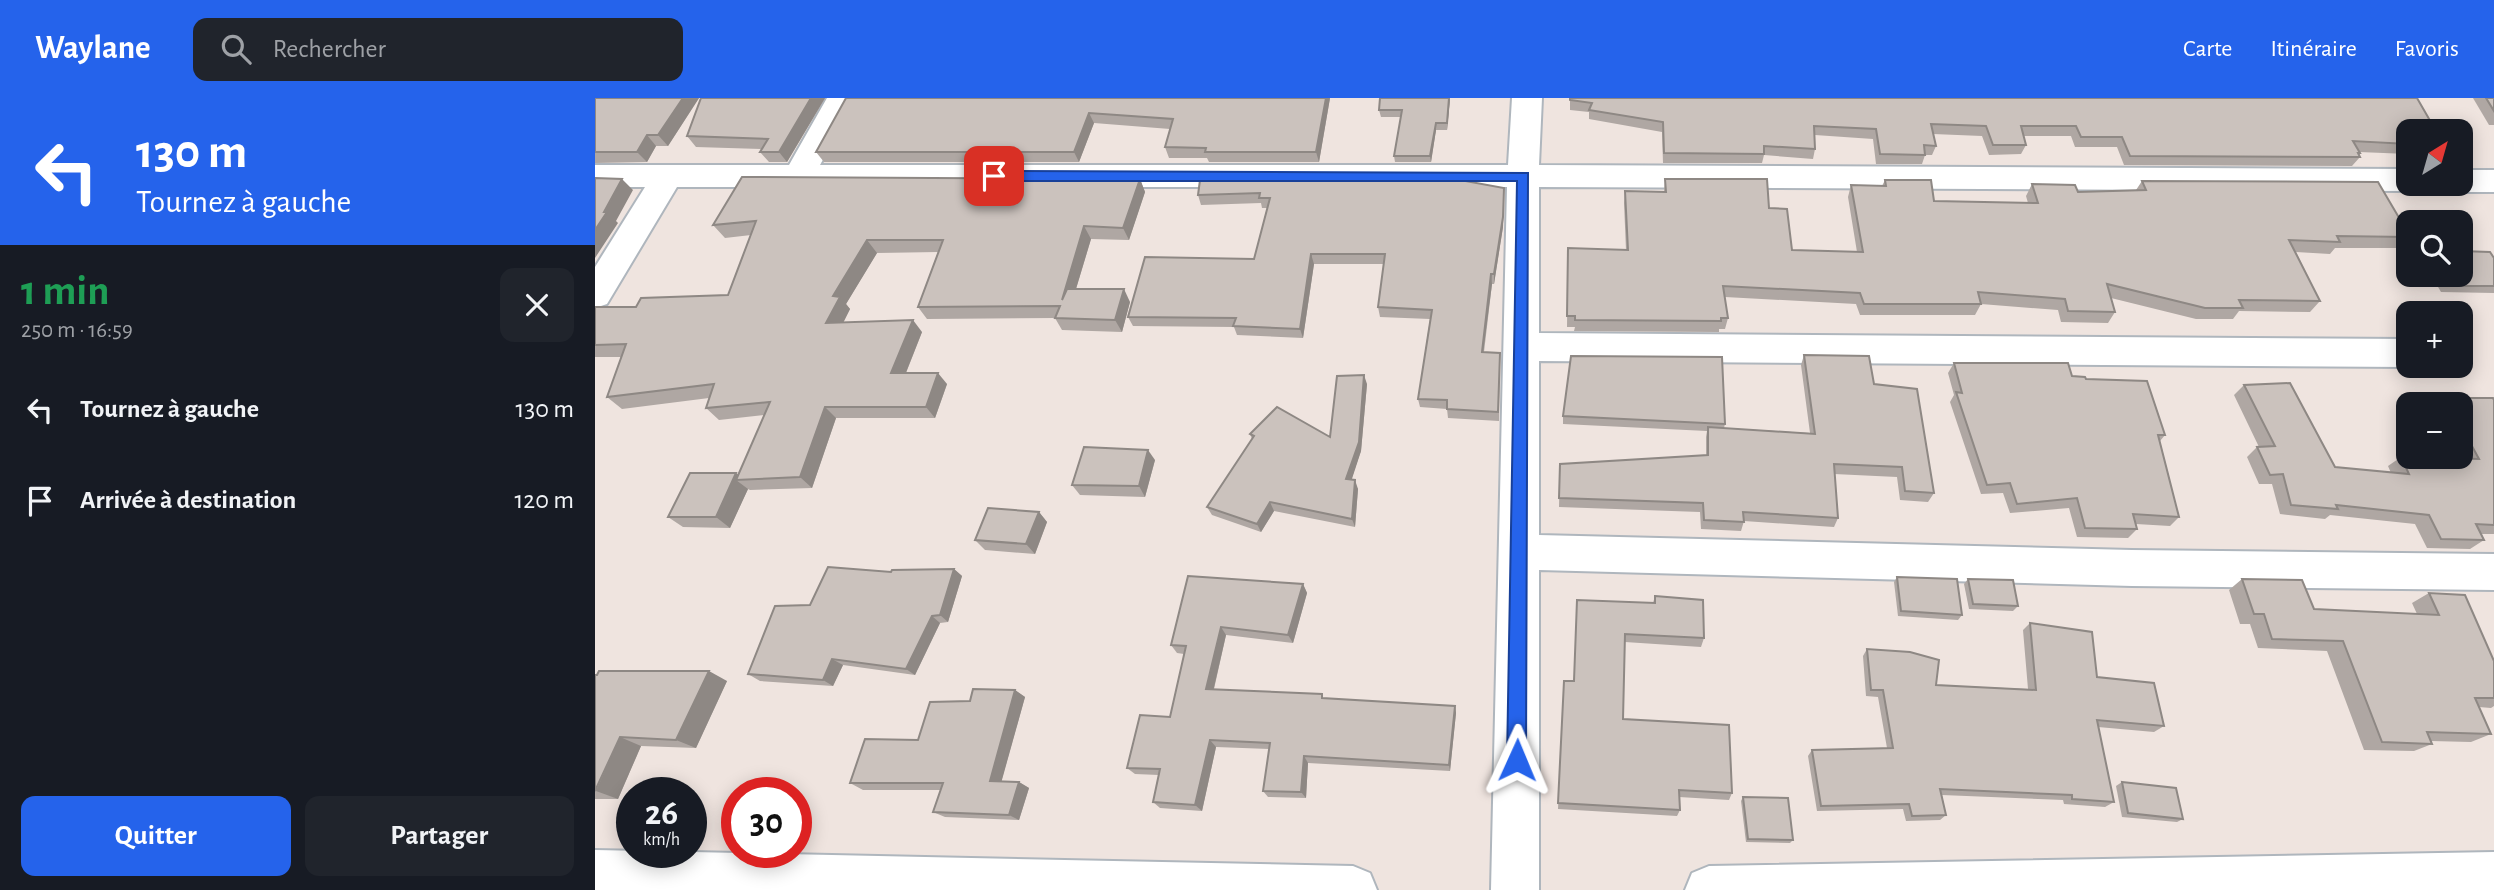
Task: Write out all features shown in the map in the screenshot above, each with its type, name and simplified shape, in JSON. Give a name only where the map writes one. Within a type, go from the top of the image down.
[{"type":"street","points":[[799,176],[842,98]]},
{"type":"street","points":[[1515,890],[1523,176],[1527,98]]},
{"type":"street","points":[[595,176],[2396,180]]},
{"type":"street","points":[[595,295],[668,176]]},
{"type":"street","points":[[2473,181],[2494,181]]},
{"type":"street","points":[[1522,347],[2396,353]]},
{"type":"street","points":[[1519,552],[2132,568],[2494,572]]},
{"type":"street","points":[[595,873],[1353,890]]},
{"type":"street","points":[[1709,890],[2426,883],[2494,874]]},
{"type":"building","points":[[595,98],[683,98],[658,135],[647,135],[637,152],[595,152]]},
{"type":"building","points":[[701,98],[811,98],[779,152],[760,152],[768,139],[687,136]]},
{"type":"building","points":[[846,98],[1326,98],[1316,152],[1205,152],[1206,148],[1165,147],[1173,119],[1089,113],[1074,152],[816,152]]},
{"type":"building","points":[[1380,98],[1449,98],[1447,123],[1436,123],[1430,156],[1394,156],[1402,110],[1379,110]]},
{"type":"building","points":[[2417,98],[2429,119],[2396,119],[2396,143],[2353,141],[2360,157],[2130,156],[2122,137],[2081,137],[2076,126],[2021,126],[2026,145],[1993,145],[1986,126],[1931,124],[1936,146],[1924,145],[1925,155],[1880,154],[1876,129],[1814,126],[1815,149],[1764,146],[1764,154],[1664,153],[1663,122],[1589,110],[1592,103],[1570,100]]},
{"type":"building","points":[[2486,98],[2494,98],[2494,111]]},
{"type":"building","points":[[742,177],[1140,179],[1123,228],[1084,226],[1062,300],[1067,289],[1124,289],[1115,320],[1055,318],[1060,306],[918,307],[943,240],[867,240],[833,296],[840,297],[826,323],[913,320],[891,373],[938,373],[926,407],[825,407],[800,477],[736,480],[770,402],[706,408],[714,384],[607,397],[626,344],[595,345],[595,307],[636,307],[641,298],[728,295],[756,221],[713,225]]},
{"type":"building","points":[[595,178],[622,179],[604,212],[607,212],[595,230]]},
{"type":"building","points":[[1665,179],[1767,179],[1769,208],[1787,209],[1792,250],[1863,252],[1851,185],[1886,186],[1885,180],[1931,180],[1934,201],[2038,203],[2032,184],[2075,185],[2078,192],[2146,190],[2142,181],[2378,182],[2396,213],[2396,237],[2337,236],[2340,242],[2289,240],[2320,301],[2239,300],[2243,308],[2205,308],[2107,284],[2115,312],[2068,311],[2065,299],[1978,292],[1981,304],[1864,304],[1860,293],[1723,286],[1728,318],[1721,318],[1721,321],[1575,320],[1575,316],[1567,316],[1568,248],[1628,250],[1625,191],[1666,192]]},
{"type":"building","points":[[1200,180],[1460,180],[1504,188],[1503,217],[1494,274],[1491,274],[1482,352],[1500,353],[1498,412],[1447,409],[1447,400],[1418,399],[1432,310],[1378,307],[1385,254],[1311,254],[1300,329],[1233,326],[1236,318],[1128,317],[1145,257],[1254,259],[1270,198],[1259,198],[1260,193],[1198,195]]},
{"type":"building","points":[[2473,251],[2490,252],[2494,258],[2494,286],[2473,286]]},
{"type":"building","points":[[1804,355],[1869,356],[1874,384],[1917,389],[1934,493],[1905,491],[1902,467],[1834,464],[1838,518],[1743,512],[1744,522],[1704,520],[1703,503],[1559,498],[1560,464],[1708,455],[1708,427],[1815,434]]},
{"type":"building","points":[[1571,356],[1722,357],[1725,424],[1563,416]]},
{"type":"building","points":[[1954,363],[2068,363],[2072,376],[2147,381],[2165,435],[2158,435],[2179,517],[2133,514],[2137,529],[2085,528],[2077,498],[2017,504],[2010,483],[1987,485],[1956,392],[1962,393]]},
{"type":"building","points":[[1364,375],[1359,442],[1346,479],[1355,480],[1352,519],[1270,502],[1257,524],[1207,507],[1254,436],[1250,434],[1277,407],[1330,437],[1337,376]]},
{"type":"building","points":[[2290,383],[2335,467],[2409,474],[2407,469],[2473,469],[2473,459],[2479,459],[2473,448],[2473,398],[2493,398],[2494,525],[2476,524],[2484,540],[2441,539],[2429,515],[2336,505],[2338,509],[2291,505],[2283,474],[2270,475],[2257,447],[2275,446],[2244,385]]},
{"type":"building","points":[[1084,447],[1148,450],[1139,486],[1072,485]]},
{"type":"building","points":[[690,473],[736,473],[716,517],[668,517]]},
{"type":"building","points":[[988,508],[1039,512],[1026,544],[975,540]]},
{"type":"building","points":[[828,567],[891,572],[954,569],[940,615],[932,616],[906,669],[832,659],[823,680],[748,674],[775,606],[810,605]]},
{"type":"building","points":[[1188,576],[1303,584],[1288,635],[1221,627],[1206,689],[1322,694],[1322,698],[1455,706],[1449,765],[1304,756],[1301,792],[1263,791],[1270,743],[1210,740],[1195,805],[1153,802],[1160,769],[1127,768],[1140,715],[1170,717],[1186,646],[1171,645]]},
{"type":"building","points":[[1897,577],[1957,579],[1962,615],[1901,611]]},
{"type":"building","points":[[1968,579],[2013,580],[2018,606],[1973,604]]},
{"type":"building","points":[[2242,579],[2302,580],[2314,609],[2439,615],[2429,593],[2465,595],[2494,661],[2494,698],[2475,698],[2491,734],[2427,732],[2432,744],[2382,742],[2343,641],[2272,639],[2264,614],[2254,614]]},
{"type":"building","points":[[1655,596],[1703,600],[1704,638],[1625,634],[1623,719],[1729,725],[1732,793],[1679,790],[1680,810],[1558,803],[1564,681],[1574,681],[1577,600],[1655,603]]},
{"type":"building","points":[[2030,623],[2092,632],[2097,677],[2154,683],[2164,726],[2097,720],[2114,802],[2072,799],[2072,795],[1940,789],[1946,815],[1912,816],[1909,804],[1821,806],[1812,750],[1893,748],[1883,690],[1871,690],[1867,649],[1910,652],[1939,660],[1936,685],[2036,690]]},
{"type":"building","points":[[599,671],[709,671],[676,740],[620,737],[595,791],[595,675]]},
{"type":"building","points":[[973,689],[1015,690],[990,781],[1019,782],[1009,815],[933,812],[943,783],[850,783],[865,739],[918,740],[930,702],[970,701]]},
{"type":"building","points":[[2122,782],[2176,788],[2183,819],[2128,813]]},
{"type":"building","points":[[1743,797],[1788,798],[1793,840],[1748,839]]},
{"type":"route","points":[[994,176],[1523,176],[1517,760]]}]
